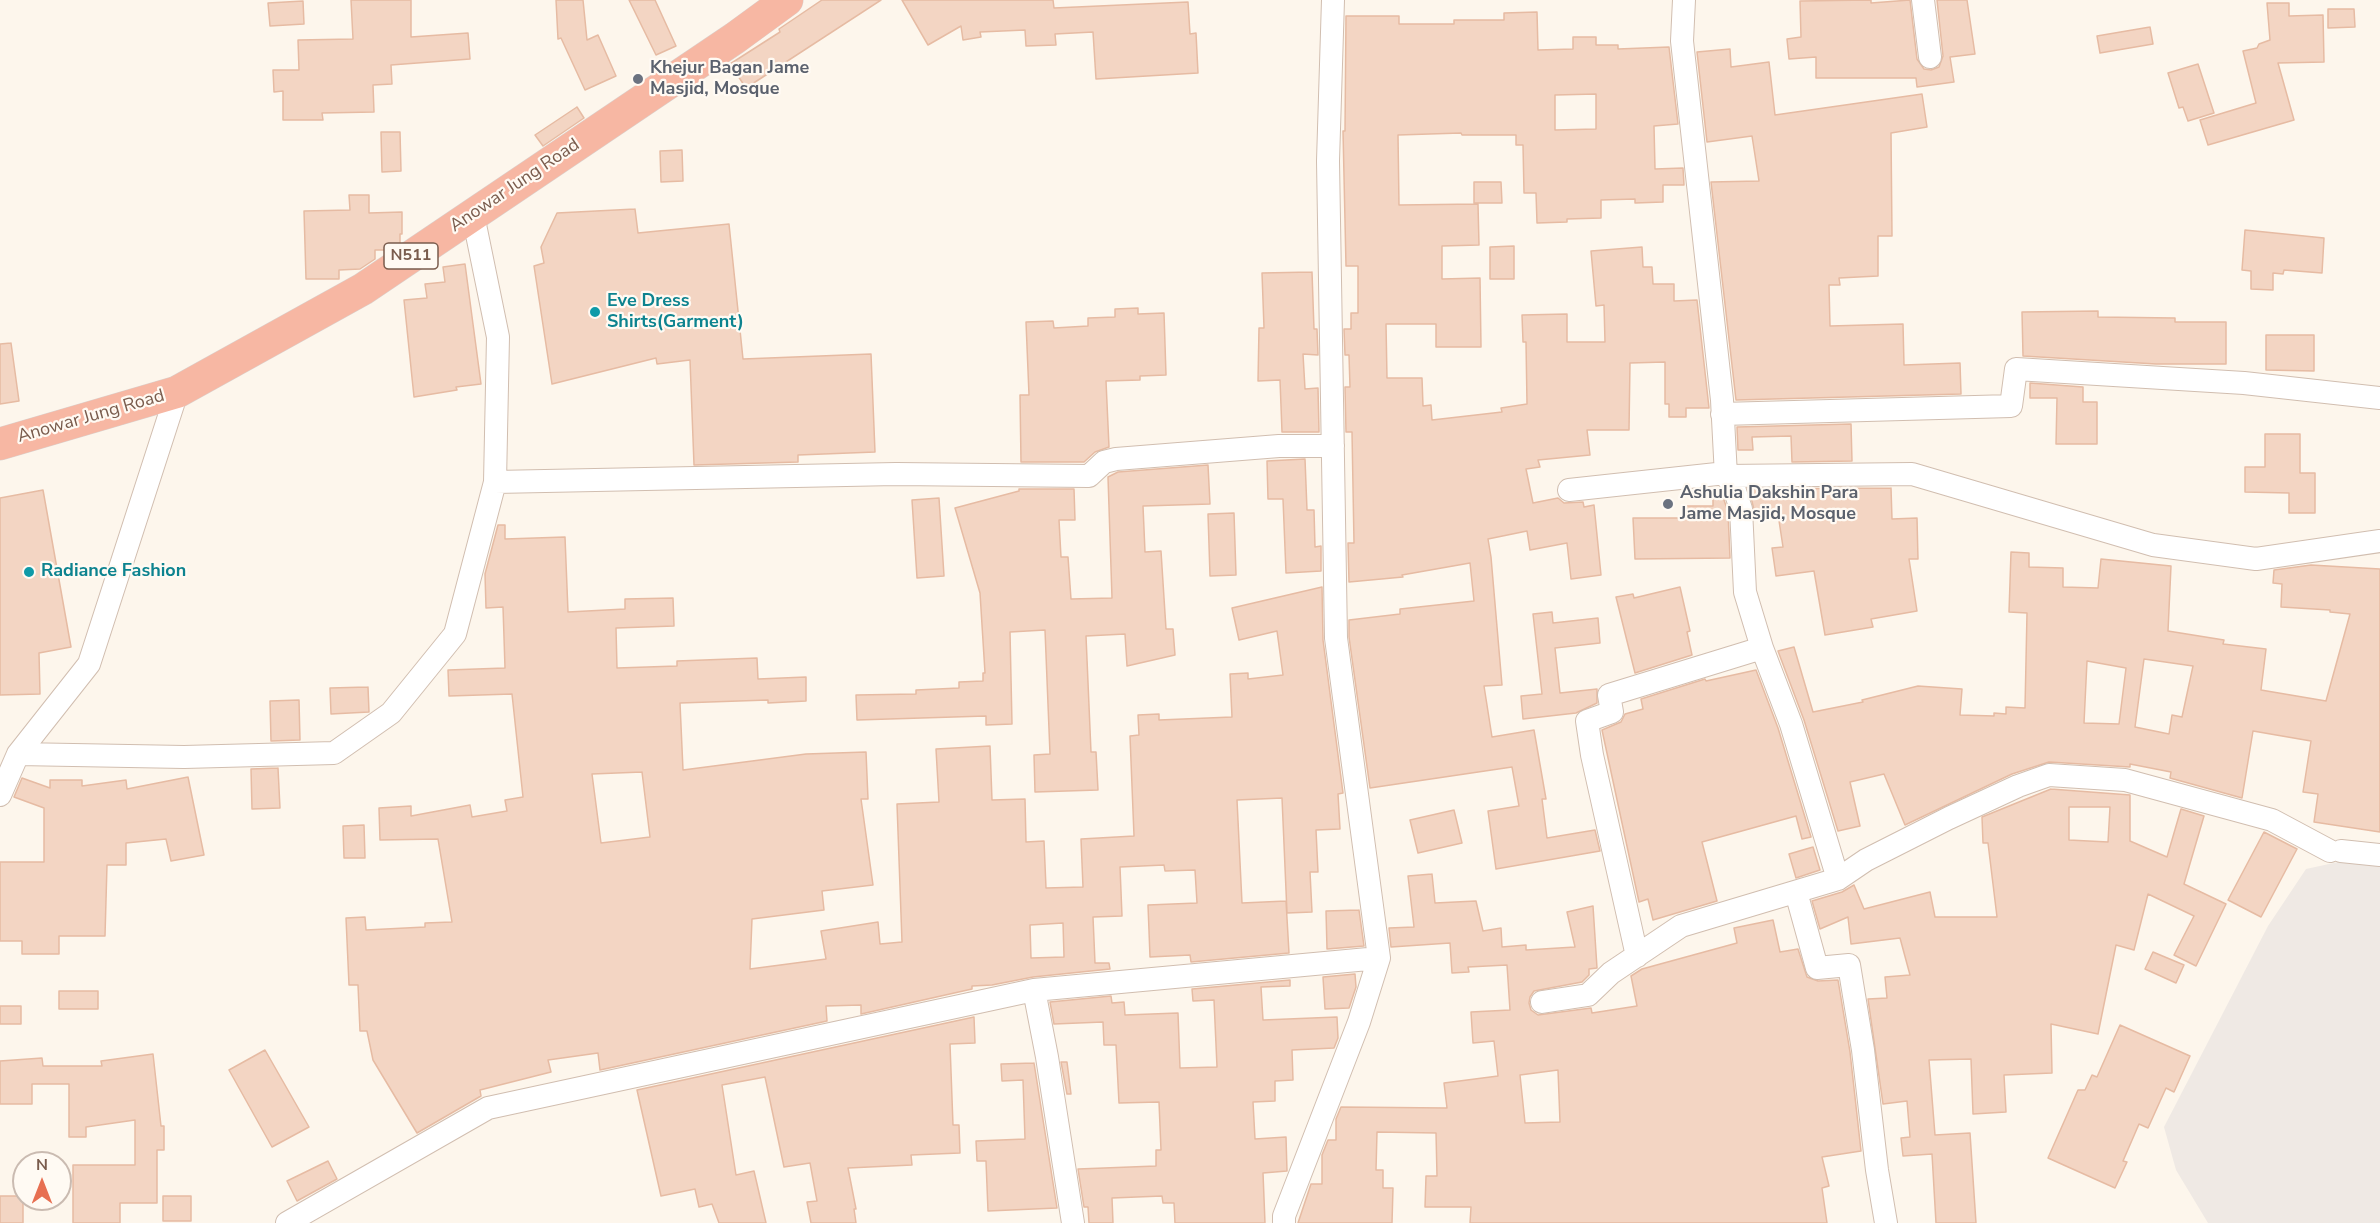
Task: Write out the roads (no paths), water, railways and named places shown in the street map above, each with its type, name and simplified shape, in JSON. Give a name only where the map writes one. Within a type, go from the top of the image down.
[{"type":"highway","name":"Anowar Jung Road","points":[[0,444],[177,392],[363,289],[735,38],[787,0]]},
{"type":"street","points":[[1284,1223],[1284,1216],[1359,1022],[1380,958],[1336,638],[1328,161],[1333,0]]},
{"type":"street","points":[[1684,0],[1682,41],[1722,414],[1726,475],[1733,485],[1741,509],[1745,592],[1762,648],[1791,724],[1838,879]]},
{"type":"street","points":[[1923,0],[1930,57]]},
{"type":"street","points":[[18,754],[184,757],[334,753],[392,713],[455,634],[495,482],[498,337],[472,214]]},
{"type":"street","points":[[1722,414],[2011,406],[2016,369],[2244,383],[2380,398]]},
{"type":"street","points":[[0,795],[18,754],[89,664],[177,392]]},
{"type":"street","points":[[495,482],[896,474],[1089,476],[1104,462],[1116,459],[1279,446],[1333,446]]},
{"type":"street","points":[[1569,490],[1726,475],[1912,474],[2153,544],[2256,558],[2380,541]]},
{"type":"street","points":[[1637,956],[1592,755],[1587,721],[1612,712],[1609,695],[1762,648]]},
{"type":"street","points":[[1542,1002],[1588,994],[1611,973],[1681,927],[1838,879],[1866,860],[1949,818],[2018,786],[2049,775],[2125,780],[2272,820],[2336,850],[2380,855]]},
{"type":"street","points":[[1796,892],[1817,968],[1849,965],[1886,1223]]},
{"type":"street","points":[[287,1223],[488,1108],[1034,990],[1380,958]]},
{"type":"street","points":[[1034,990],[1073,1223]]},
{"type":"place","name":"Khejur Bagan Jame Masjid, Mosque","points":[[638,79]]},
{"type":"place","name":"Eve Dress Shirts(Garment)","points":[[595,312]]},
{"type":"place","name":"Ashulia Dakshin Para Jame Masjid, Mosque","points":[[1668,504]]},
{"type":"place","name":"Radiance Fashion","points":[[29,572]]}]
